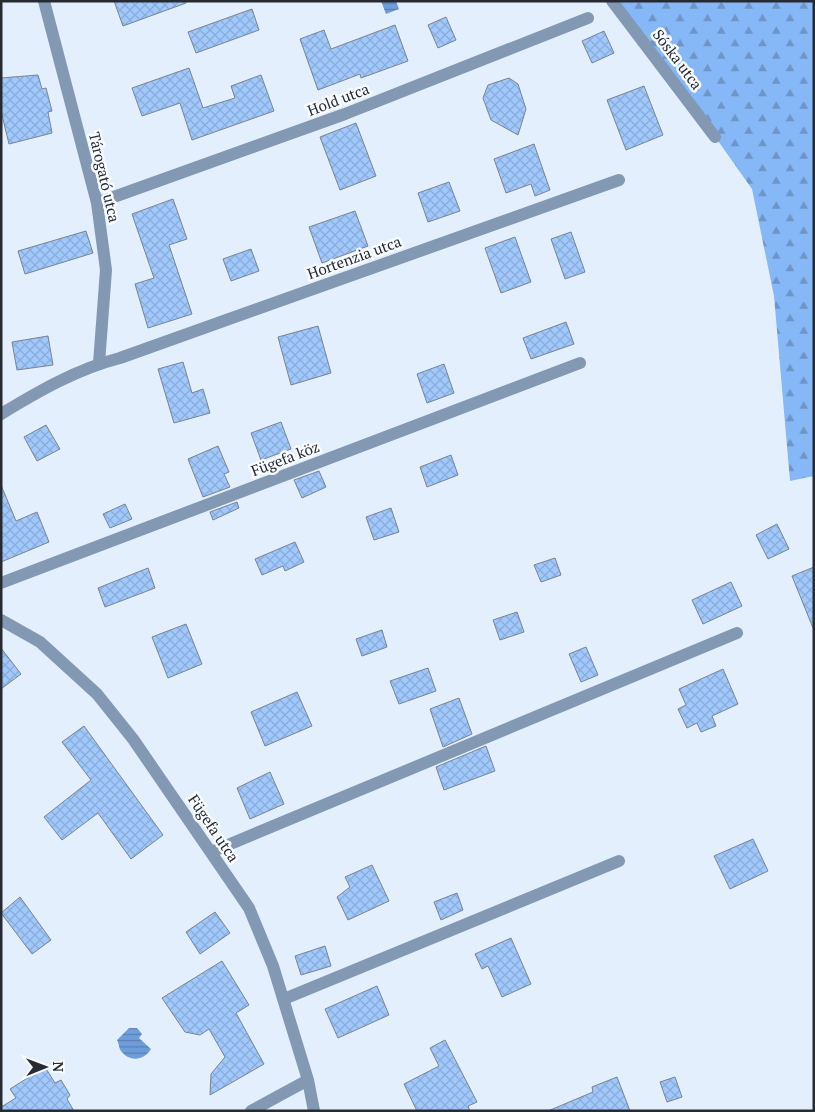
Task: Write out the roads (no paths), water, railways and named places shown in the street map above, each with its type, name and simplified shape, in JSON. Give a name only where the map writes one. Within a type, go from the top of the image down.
[{"type":"street","name":"Tárogató utca","points":[[44,1],[97,203],[106,270],[103,337],[99,363]]},
{"type":"street","name":"Sóska utca","points":[[612,1],[715,137]]},
{"type":"street","name":"Hold utca","points":[[97,203],[345,114],[588,18]]},
{"type":"street","name":"Hortenzia utca","points":[[1,414],[63,379],[99,363],[138,351],[619,180]]},
{"type":"street","name":"Fügefa köz","points":[[1,583],[580,363]]},
{"type":"street","name":"Fügefa utca","points":[[1,620],[40,642],[97,694],[133,739],[249,908],[273,966],[284,999],[308,1080],[314,1111]]},
{"type":"street","points":[[211,852],[737,633]]},
{"type":"street","points":[[284,999],[619,861]]},
{"type":"street","points":[[251,1111],[308,1080]]}]
